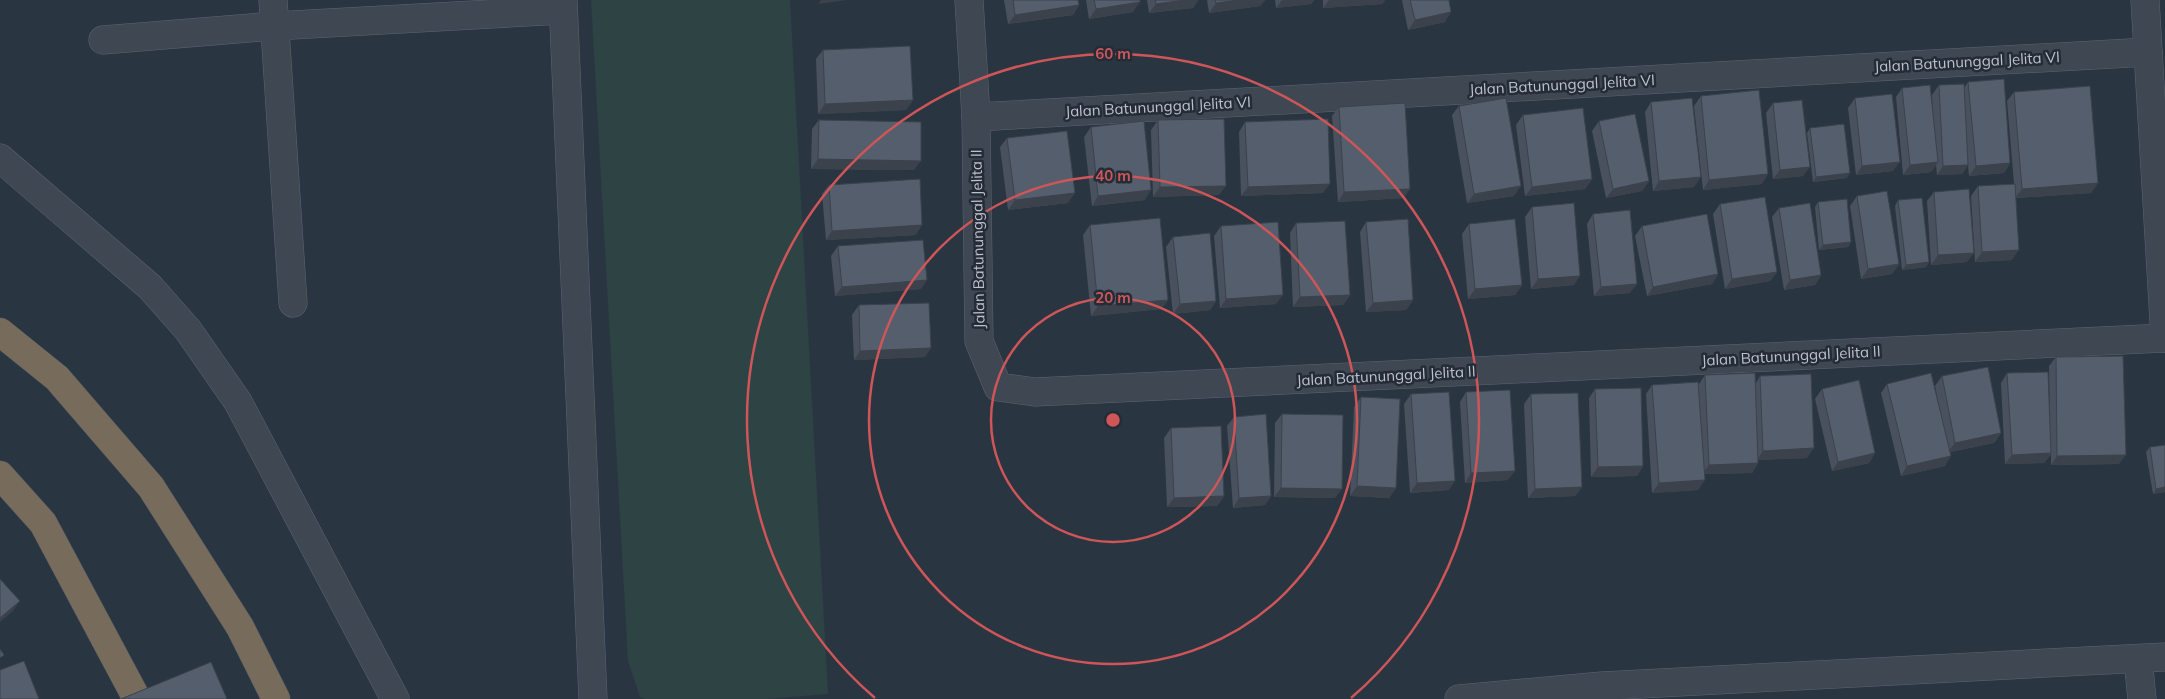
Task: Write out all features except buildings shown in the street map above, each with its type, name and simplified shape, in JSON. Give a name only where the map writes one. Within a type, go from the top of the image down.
[{"type":"highway","points":[[0,332],[57,378],[151,487],[240,627],[276,699]]},
{"type":"highway","points":[[0,475],[43,523],[137,699]]},
{"type":"street","name":"Jalan Batununggal Jelita II","points":[[969,0],[976,117],[979,341],[998,387],[1036,392],[2165,338]]},
{"type":"street","points":[[2145,0],[2165,338]]},
{"type":"street","points":[[103,40],[273,13],[563,5],[593,699]]},
{"type":"street","points":[[273,13],[293,303]]},
{"type":"street","name":"Jalan Batununggal Jelita VI","points":[[976,117],[2148,52]]},
{"type":"street","points":[[0,158],[150,286],[188,330],[238,402],[395,699]]},
{"type":"street","points":[[1459,699],[1602,686],[1645,692],[2165,657]]},
{"type":"street","points":[[2138,659],[2142,699]]},
{"type":"green space","points":[[591,0],[790,0],[828,694],[767,699],[645,699],[640,697],[628,661]]}]
